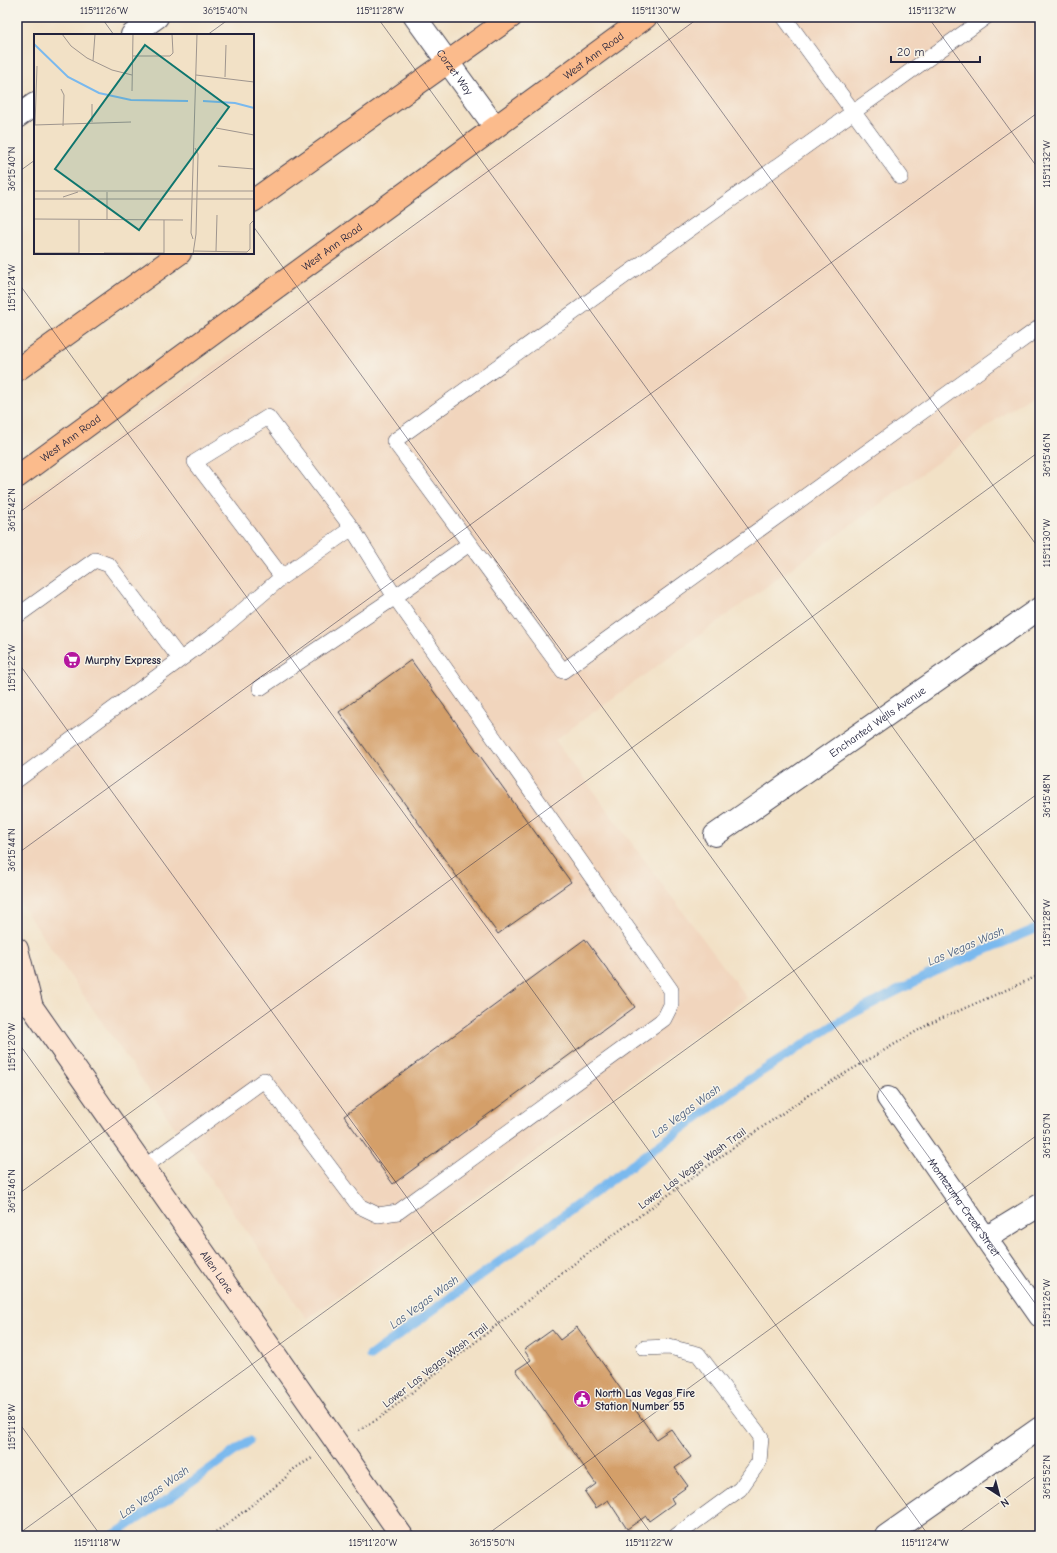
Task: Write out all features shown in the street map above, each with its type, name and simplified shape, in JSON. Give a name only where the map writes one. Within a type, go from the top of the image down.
[{"type":"main road","points":[[254,200],[511,17]]},
{"type":"main road","name":"West Ann Road","points":[[17,477],[646,17]]},
{"type":"main road","points":[[17,370],[179,254]]},
{"type":"main road","name":"Allen Lane","points":[[17,949],[25,1003],[144,1166],[402,1536]]},
{"type":"street","points":[[133,34],[157,17]]},
{"type":"street","name":"Corzet Way","points":[[415,17],[495,127]]},
{"type":"street","points":[[17,117],[34,105]]},
{"type":"street","name":"Enchanted Wells Avenue","points":[[715,835],[1040,608]]},
{"type":"street","name":"Montezuma Creek Street","points":[[888,1098],[1040,1316]]},
{"type":"street","points":[[986,1238],[1040,1205]]},
{"type":"street","points":[[886,1536],[1040,1428]]},
{"type":"lane","points":[[784,17],[901,177]]},
{"type":"lane","points":[[986,17],[394,441],[563,672],[1040,327]]},
{"type":"lane","points":[[144,1166],[264,1080],[359,1206],[378,1215],[398,1212],[664,1018],[671,1005],[671,990],[395,597],[352,528],[268,417],[195,462],[282,577]]},
{"type":"lane","points":[[17,779],[219,631],[282,577],[352,528]]},
{"type":"lane","points":[[260,688],[395,597],[469,544]]},
{"type":"lane","points":[[17,616],[95,560],[109,565],[180,659]]},
{"type":"lane","points":[[644,1348],[669,1347],[698,1354],[761,1437],[759,1462],[740,1489],[676,1536]]},
{"type":"path","name":"Lower Las Vegas Wash Trail","points":[[381,1417],[575,1263],[734,1147],[810,1094],[929,1024],[1040,975]]},
{"type":"path","points":[[209,1536],[225,1526],[281,1482],[295,1468]]},
{"type":"shaded area","points":[[700,17],[1040,17],[1040,388],[555,740],[747,998],[307,1319],[17,899],[17,508]]},
{"type":"building","points":[[411,660],[571,882],[498,934],[339,712]]},
{"type":"building","points":[[585,939],[635,1007],[393,1184],[344,1116]]},
{"type":"building","name":"North Las Vegas Fire Station Number 55","points":[[577,1327],[656,1439],[671,1429],[691,1457],[675,1468],[688,1486],[671,1498],[674,1503],[649,1521],[646,1516],[627,1529],[608,1500],[596,1508],[585,1492],[596,1484],[516,1370],[531,1360],[524,1350],[552,1330],[560,1340]]},
{"type":"waterway","name":"Las Vegas Wash","points":[[370,1356],[750,1079],[848,1016],[936,971],[1040,927]]},
{"type":"waterway","name":"Las Vegas Wash","points":[[112,1536],[171,1497],[249,1441]]},
{"type":"place","name":"Murphy Express","points":[[72,660]]},
{"type":"place","name":"North Las Vegas Fire Station Number 55","points":[[582,1399]]}]
